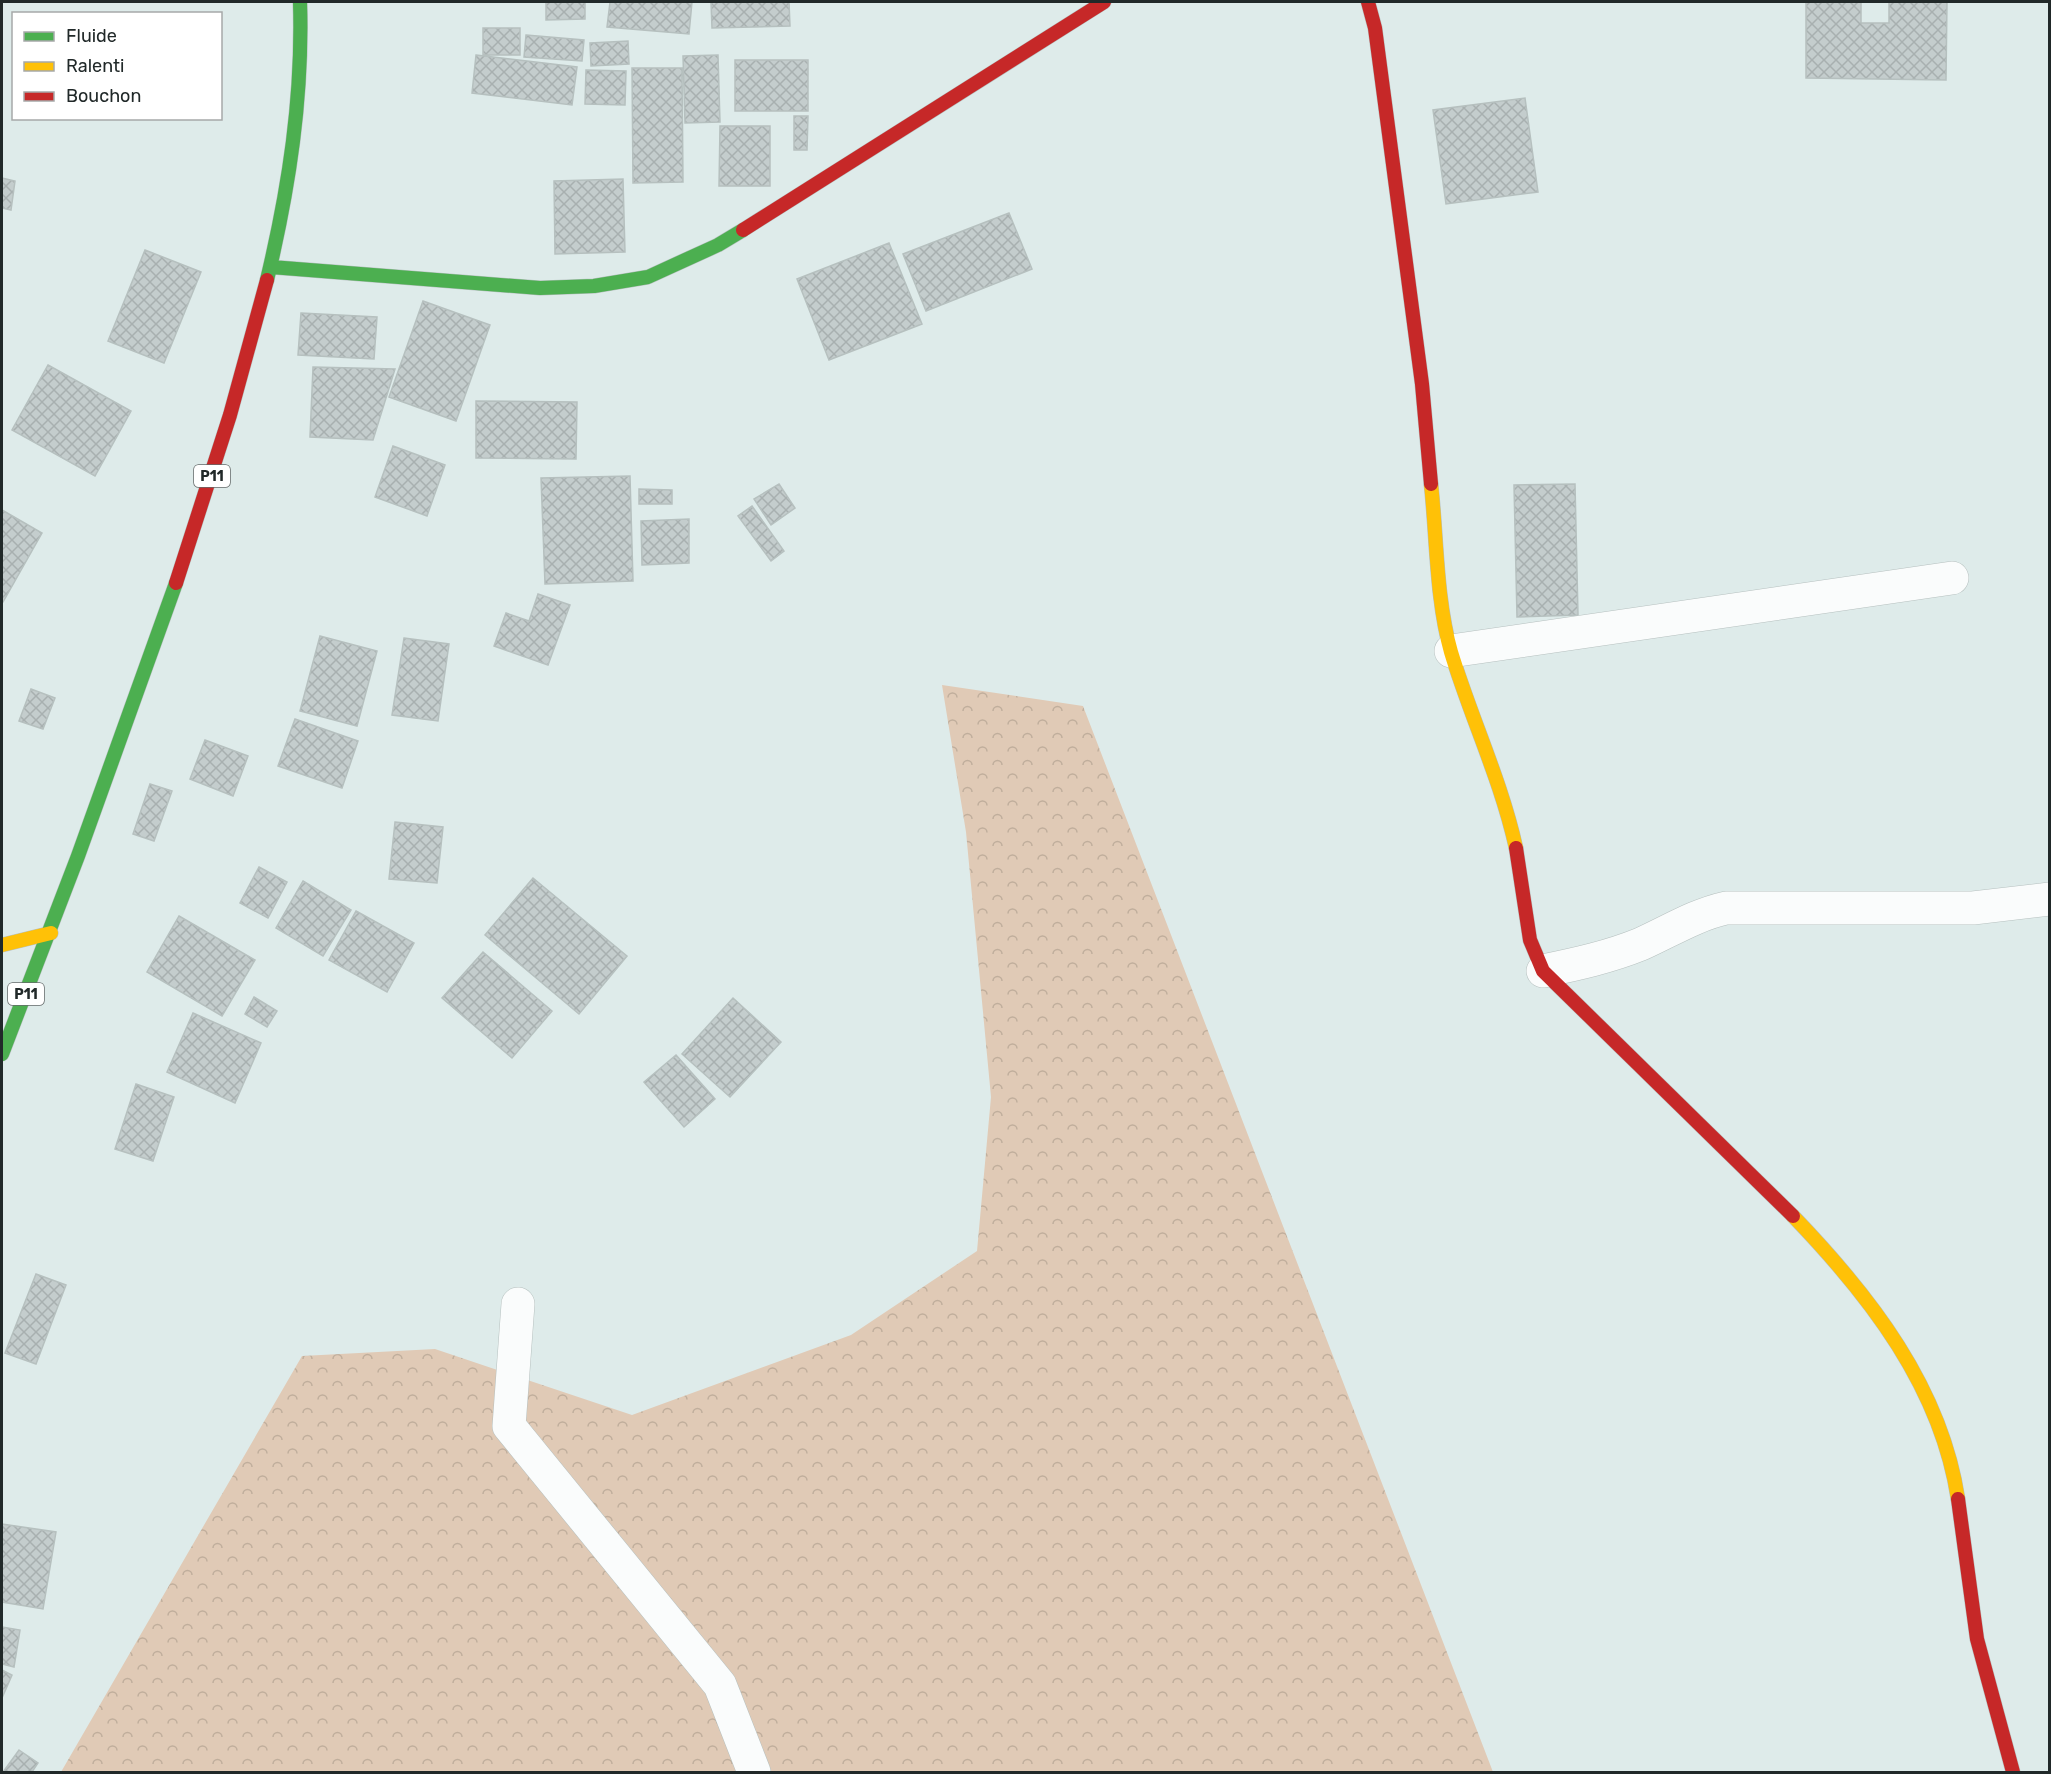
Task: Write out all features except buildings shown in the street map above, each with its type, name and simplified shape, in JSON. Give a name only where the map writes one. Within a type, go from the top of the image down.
[{"type":"street","name":"P11","points":[[2,1054],[51,933],[182,567],[231,417],[271,267],[295,143],[302,36],[300,2]]},
{"type":"street","points":[[271,267],[540,288],[594,286],[648,277],[718,245],[1104,2]]},
{"type":"street","points":[[1368,2],[1375,28],[1422,384],[1443,608],[1452,651],[1509,815],[1519,860],[1530,940],[1543,971],[1777,1198],[1855,1284],[1911,1364],[1939,1424],[1956,1478],[1969,1596],[1978,1646],[2013,1773]]},
{"type":"street","points":[[1452,651],[1952,578]]},
{"type":"street","points":[[1543,971],[1602,958],[1640,944],[1703,913],[1726,908],[1973,908],[2049,899]]},
{"type":"street","points":[[2,945],[51,933]]},
{"type":"street","points":[[518,1304],[509,1426],[720,1685],[753,1773]]},
{"type":"green space","points":[[942,685],[1083,706],[1493,1772],[61,1772],[302,1356],[435,1349],[632,1415],[851,1335],[977,1251],[991,1097],[966,832]]},
{"type":"traffic: fast","points":[[267,280],[282,211],[293,142],[299,73],[300,2]]},
{"type":"traffic: fast","points":[[271,267],[540,288],[594,286],[648,277],[718,245],[743,230]]},
{"type":"traffic: fast","points":[[2,1054],[78,856],[176,583]]},
{"type":"traffic: slow","points":[[1431,484],[1442,611],[1446,632],[1459,677],[1502,798],[1516,848]]},
{"type":"traffic: slow","points":[[2,945],[51,933]]},
{"type":"traffic: slow","points":[[1793,1216],[1849,1278],[1875,1311],[1919,1381],[1936,1419],[1949,1458],[1958,1499]]},
{"type":"traffic: jam","points":[[743,230],[1104,2]]},
{"type":"traffic: jam","points":[[1368,2],[1375,28],[1422,384],[1431,484]]},
{"type":"traffic: jam","points":[[176,583],[230,415],[267,280]]},
{"type":"traffic: jam","points":[[1516,848],[1530,940],[1543,971],[1793,1216]]},
{"type":"traffic: jam","points":[[1958,1499],[1977,1639],[2013,1772]]}]
